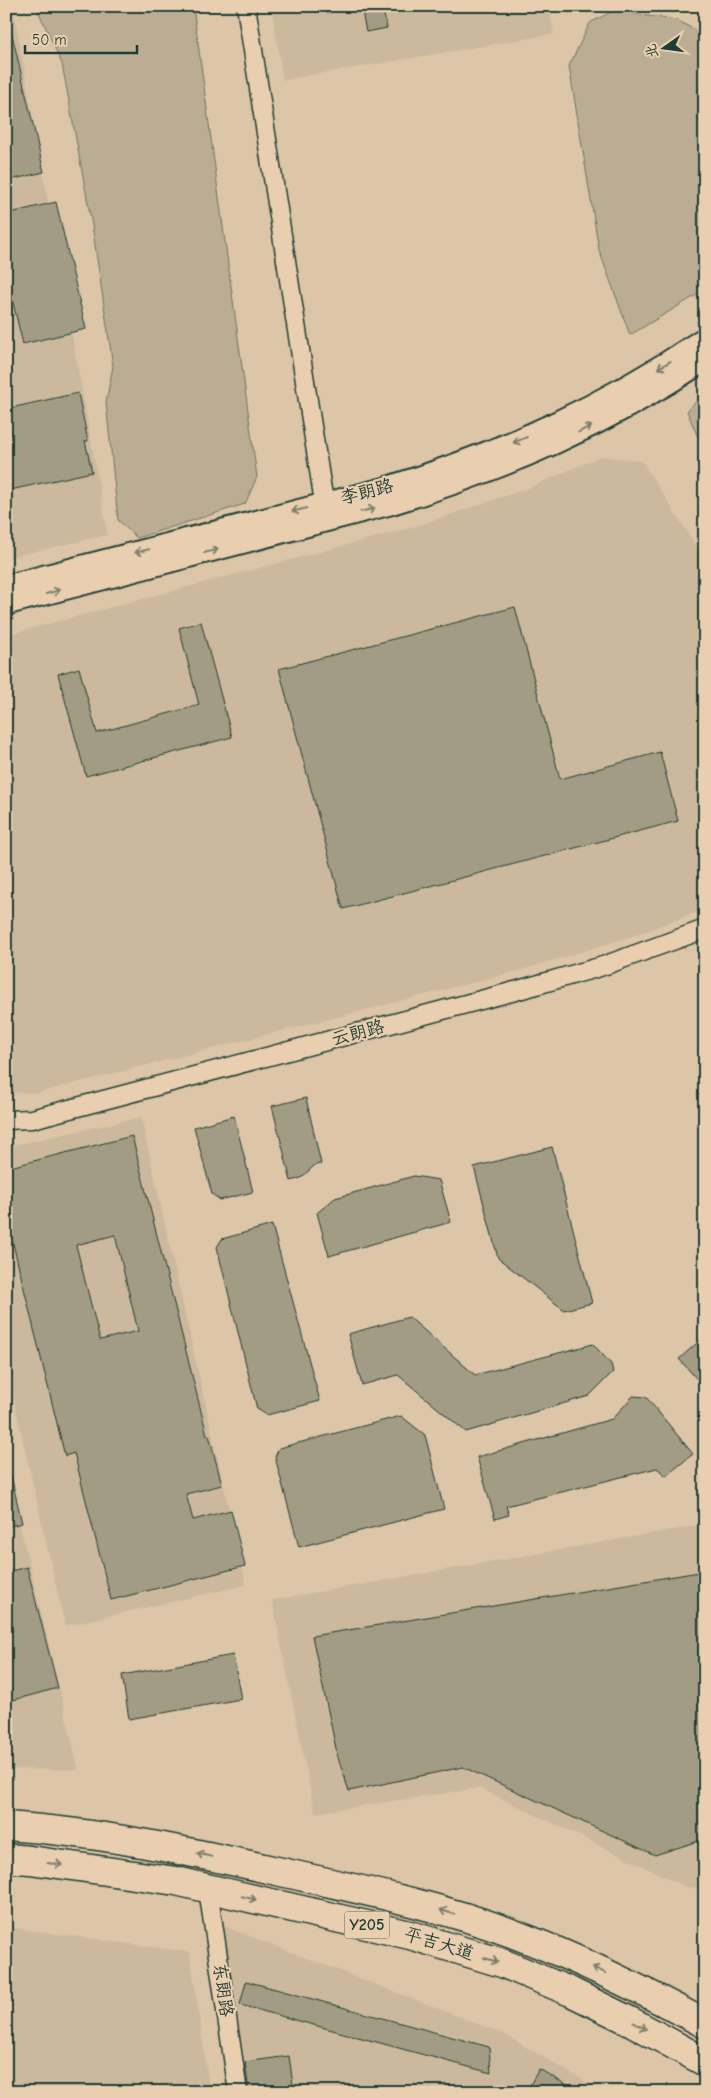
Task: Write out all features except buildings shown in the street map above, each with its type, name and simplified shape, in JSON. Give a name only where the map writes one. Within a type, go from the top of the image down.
[{"type":"main road","name":"平吉大道","points":[[6,1826],[33,1828],[182,1849],[419,1903],[513,1933],[584,1962],[705,2024]]},
{"type":"main road","name":"平吉大道","points":[[6,1858],[176,1881],[410,1935],[502,1964],[571,1992],[632,2022],[705,2062]]},
{"type":"street","points":[[246,6],[326,512]]},
{"type":"street","name":"李朗路","points":[[6,604],[326,512],[441,471],[545,429],[662,366],[705,338]]},
{"type":"street","name":"李朗路","points":[[6,586],[326,512],[444,488],[553,445],[608,418],[705,360]]},
{"type":"street","name":"云朗路","points":[[6,1120],[32,1119],[515,992],[603,966],[705,930]]},
{"type":"street","name":"东朗路","points":[[208,1888],[238,2092]]},
{"type":"shaded area","points":[[6,6],[13,6],[108,535],[6,558]]},
{"type":"shaded area","points":[[36,6],[193,6],[257,477],[245,504],[137,538],[118,520],[106,402],[113,366],[92,225],[62,64]]},
{"type":"shaded area","points":[[271,6],[549,6],[554,34],[283,80]]},
{"type":"shaded area","points":[[618,8],[640,15],[677,20],[705,36],[705,290],[630,335],[599,250],[569,66],[590,23]]},
{"type":"shaded area","points":[[705,392],[705,449],[687,411]]},
{"type":"shaded area","points":[[601,456],[642,461],[705,560],[705,909],[633,936],[519,971],[37,1093],[6,1092],[6,635],[410,528],[526,489]]},
{"type":"shaded area","points":[[141,1117],[246,1585],[65,1626],[6,1366],[6,1147]]},
{"type":"shaded area","points":[[6,1467],[79,1770],[6,1769]]},
{"type":"shaded area","points":[[705,1524],[705,1887],[688,1888],[479,1788],[315,1813],[272,1600]]},
{"type":"shaded area","points":[[221,1925],[502,2033],[604,2092],[245,2092]]},
{"type":"shaded area","points":[[6,1927],[190,1952],[210,2092],[6,2092]]}]
